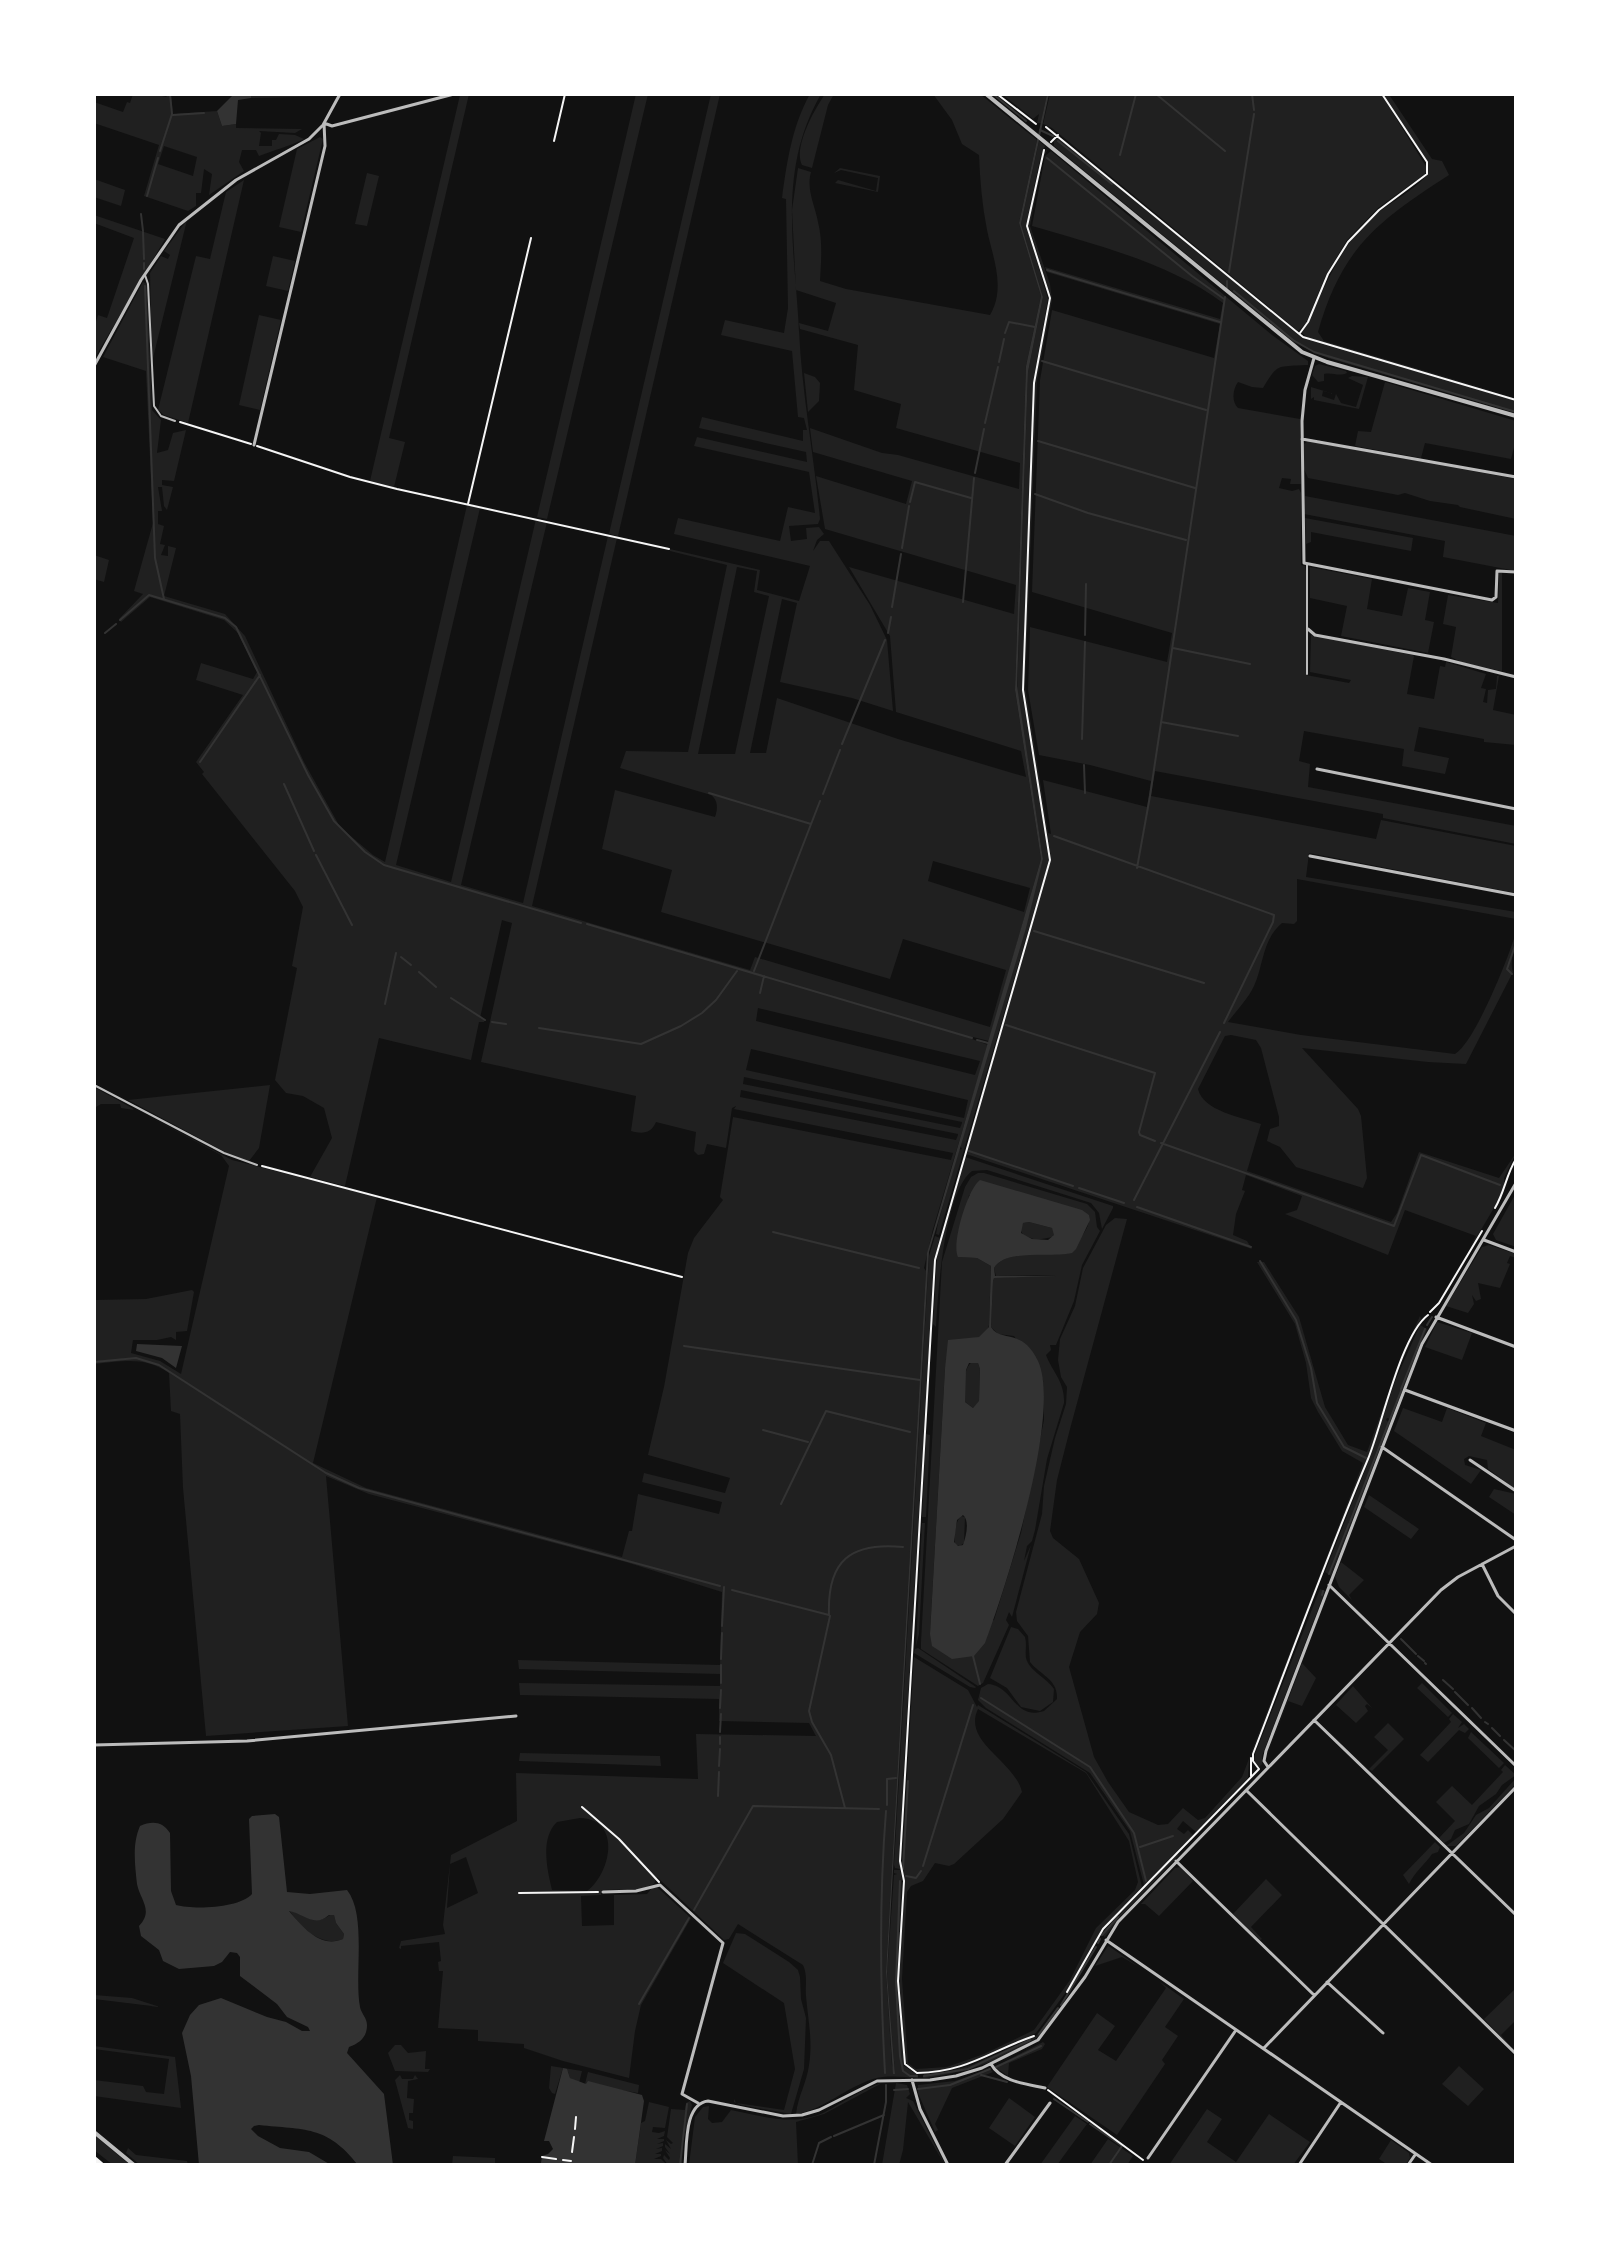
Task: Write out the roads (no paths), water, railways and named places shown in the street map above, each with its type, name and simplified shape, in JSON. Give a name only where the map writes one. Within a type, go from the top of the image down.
[{"type":"highway","points":[[94,2159],[101,2165]]},
{"type":"street","points":[[94,366],[145,274],[170,237],[193,212],[251,170],[309,139],[324,123],[340,94]]},
{"type":"street","points":[[324,123],[332,126],[454,94]]},
{"type":"street","points":[[986,94],[1298,350],[1314,358],[1516,416]]},
{"type":"street","points":[[254,445],[325,146],[324,123]]},
{"type":"street","points":[[1314,358],[1305,390],[1302,439],[1303,562],[1494,600],[1497,571],[1516,572]]},
{"type":"street","points":[[1302,439],[1516,477]]},
{"type":"street","points":[[1308,629],[1315,635],[1444,659],[1516,677]]},
{"type":"street","points":[[1317,769],[1516,809]]},
{"type":"street","points":[[1310,856],[1516,895]]},
{"type":"street","points":[[1516,958],[1516,969]]},
{"type":"street","points":[[1268,1767],[1264,1761],[1266,1751],[1422,1344],[1516,1183]]},
{"type":"street","points":[[1484,1240],[1516,1252]]},
{"type":"street","points":[[1436,1317],[1516,1347]]},
{"type":"street","points":[[1405,1390],[1516,1431]]},
{"type":"street","points":[[603,1892],[634,1891],[660,1885],[724,1944],[682,2094],[698,2103],[708,2101],[783,2116],[800,2116],[822,2109],[874,2081],[950,2078],[991,2064],[1044,2035],[1085,1977],[1118,1922],[1176,1861],[1449,1583],[1516,1543],[1382,1447]]},
{"type":"street","points":[[1470,1460],[1516,1491]]},
{"type":"street","points":[[1482,1564],[1498,1596],[1516,1614]]},
{"type":"street","points":[[1329,1585],[1516,1766]]},
{"type":"street","points":[[94,1745],[247,1741],[516,1716]]},
{"type":"street","points":[[1314,1720],[1516,1915]]},
{"type":"street","points":[[1264,2048],[1516,1787]]},
{"type":"street","points":[[1246,1790],[1516,2054]]},
{"type":"street","points":[[1176,1861],[1315,1995]]},
{"type":"street","points":[[1106,1940],[1432,2165]]},
{"type":"street","points":[[1327,1982],[1383,2033]]},
{"type":"street","points":[[1147,2160],[1236,2030]]},
{"type":"street","points":[[991,2064],[1007,2078],[1045,2088]]},
{"type":"street","points":[[912,2080],[921,2112],[948,2165]]},
{"type":"street","points":[[1299,2165],[1341,2102]]},
{"type":"street","points":[[685,2165],[692,2113],[698,2103]]},
{"type":"street","points":[[1005,2165],[1050,2103]]},
{"type":"street","points":[[94,2132],[134,2165]]},
{"type":"street","points":[[1408,2165],[1416,2153]]},
{"type":"lane","points":[[145,274],[154,406],[161,416],[175,421]]},
{"type":"lane","points":[[1307,564],[1307,674]]},
{"type":"lane","points":[[94,1085],[224,1153],[257,1165]]},
{"type":"waterway","points":[[160,151],[172,114],[170,94]]},
{"type":"waterway","points":[[993,94],[1026,121]]},
{"type":"waterway","points":[[1120,155],[1136,94]]},
{"type":"waterway","points":[[1156,94],[1225,151]]},
{"type":"waterway","points":[[1252,94],[1254,110]]},
{"type":"waterway","points":[[173,115],[204,113]]},
{"type":"waterway","points":[[1229,272],[1254,114]]},
{"type":"waterway","points":[[1040,130],[1053,136]]},
{"type":"waterway","points":[[1058,141],[1112,184]]},
{"type":"waterway","points":[[147,196],[158,158]]},
{"type":"waterway","points":[[1047,158],[1224,299]]},
{"type":"waterway","points":[[141,214],[143,231]]},
{"type":"waterway","points":[[143,232],[144,259]]},
{"type":"waterway","points":[[144,263],[144,269]]},
{"type":"waterway","points":[[1047,270],[1220,322]]},
{"type":"waterway","points":[[1227,281],[1227,288]]},
{"type":"waterway","points":[[145,286],[155,558],[164,599]]},
{"type":"waterway","points":[[1234,291],[1293,340],[1314,352],[1516,412]]},
{"type":"waterway","points":[[1137,868],[1225,297]]},
{"type":"waterway","points":[[1005,333],[1009,322],[1035,327]]},
{"type":"waterway","points":[[999,362],[1004,339]]},
{"type":"waterway","points":[[1042,361],[1206,410]]},
{"type":"waterway","points":[[985,423],[998,367]]},
{"type":"waterway","points":[[975,473],[984,429]]},
{"type":"waterway","points":[[1038,441],[1195,488]]},
{"type":"waterway","points":[[963,602],[974,478]]},
{"type":"waterway","points":[[910,502],[915,482],[971,498]]},
{"type":"waterway","points":[[1035,494],[1088,513],[1186,540]]},
{"type":"waterway","points":[[902,548],[909,506]]},
{"type":"waterway","points":[[892,607],[901,554]]},
{"type":"waterway","points":[[1085,635],[1086,584]]},
{"type":"waterway","points":[[120,620],[149,595],[225,618],[236,627],[308,775],[334,821],[365,852],[384,865],[581,923]]},
{"type":"waterway","points":[[888,633],[891,617]]},
{"type":"waterway","points":[[105,633],[116,624]]},
{"type":"waterway","points":[[842,744],[885,640]]},
{"type":"waterway","points":[[1082,739],[1085,642]]},
{"type":"waterway","points":[[1173,648],[1250,664]]},
{"type":"waterway","points":[[200,762],[260,675]]},
{"type":"waterway","points":[[1161,722],[1238,736]]},
{"type":"waterway","points":[[823,794],[840,750]]},
{"type":"waterway","points":[[1084,765],[1085,793]]},
{"type":"waterway","points":[[284,784],[314,851]]},
{"type":"waterway","points":[[709,793],[811,824]]},
{"type":"waterway","points":[[754,971],[820,801]]},
{"type":"waterway","points":[[1054,836],[1274,915],[1224,1023]]},
{"type":"waterway","points":[[316,855],[352,925]]},
{"type":"waterway","points":[[587,924],[972,1038]]},
{"type":"waterway","points":[[1034,931],[1204,983]]},
{"type":"waterway","points":[[1512,974],[1507,969],[1516,943]]},
{"type":"waterway","points":[[385,1004],[396,953]]},
{"type":"waterway","points":[[401,957],[411,965]]},
{"type":"waterway","points":[[539,1028],[641,1044],[702,1013],[716,1000],[737,971]]},
{"type":"waterway","points":[[419,972],[436,987]]},
{"type":"waterway","points":[[760,993],[764,976]]},
{"type":"waterway","points":[[451,998],[485,1020]]},
{"type":"waterway","points":[[492,1022],[506,1024]]},
{"type":"waterway","points":[[1006,1025],[1155,1073],[1139,1132],[1155,1141]]},
{"type":"waterway","points":[[1134,1200],[1220,1032]]},
{"type":"waterway","points":[[977,1040],[988,1043]]},
{"type":"waterway","points":[[1161,1143],[1394,1226],[1421,1155],[1500,1185]]},
{"type":"waterway","points":[[969,1151],[1073,1186]]},
{"type":"waterway","points":[[1079,1188],[1124,1203]]},
{"type":"waterway","points":[[1137,1207],[1251,1247]]},
{"type":"waterway","points":[[773,1232],[919,1268]]},
{"type":"waterway","points":[[1260,1261],[1296,1320],[1311,1368],[1317,1403],[1344,1447],[1366,1458]]},
{"type":"waterway","points":[[1427,1325],[1432,1317]]},
{"type":"waterway","points":[[1401,1389],[1425,1329]]},
{"type":"waterway","points":[[684,1346],[920,1380]]},
{"type":"waterway","points":[[94,1362],[136,1358],[159,1365],[326,1473],[359,1488],[720,1586]]},
{"type":"waterway","points":[[1350,1522],[1401,1391]]},
{"type":"waterway","points":[[781,1504],[826,1411],[910,1432]]},
{"type":"waterway","points":[[763,1430],[808,1442]]},
{"type":"waterway","points":[[1329,1574],[1349,1524]]},
{"type":"waterway","points":[[732,1590],[829,1615],[832,1580],[846,1558],[869,1548],[903,1547]]},
{"type":"waterway","points":[[722,1626],[724,1587]]},
{"type":"waterway","points":[[1322,1595],[1323,1591]]},
{"type":"waterway","points":[[830,1616],[809,1711],[831,1755],[845,1808]]},
{"type":"waterway","points":[[721,1659],[722,1633]]},
{"type":"waterway","points":[[1401,1639],[1416,1654]]},
{"type":"waterway","points":[[973,1656],[980,1684]]},
{"type":"waterway","points":[[1418,1656],[1424,1661]]},
{"type":"waterway","points":[[721,1665],[721,1683]]},
{"type":"waterway","points":[[1443,1680],[1453,1689]]},
{"type":"waterway","points":[[720,1708],[721,1690]]},
{"type":"waterway","points":[[1455,1692],[1468,1705]]},
{"type":"waterway","points":[[981,1698],[1090,1767],[1134,1833],[1146,1881]]},
{"type":"waterway","points":[[923,1866],[973,1705]]},
{"type":"waterway","points":[[1472,1708],[1481,1718]]},
{"type":"waterway","points":[[720,1732],[721,1714]]},
{"type":"waterway","points":[[1492,1728],[1500,1736]]},
{"type":"waterway","points":[[720,1737],[720,1744]]},
{"type":"waterway","points":[[1504,1740],[1516,1751]]},
{"type":"waterway","points":[[719,1766],[720,1749]]},
{"type":"waterway","points":[[718,1796],[719,1772]]},
{"type":"waterway","points":[[887,1805],[887,1779],[896,1778]]},
{"type":"waterway","points":[[903,1869],[908,1781]]},
{"type":"waterway","points":[[694,1910],[753,1806],[879,1809]]},
{"type":"waterway","points":[[885,2073],[881,1942],[886,1811]]},
{"type":"waterway","points":[[1140,1847],[1173,1836]]},
{"type":"waterway","points":[[906,1876],[916,1878],[921,1871]]},
{"type":"waterway","points":[[900,1881],[896,1983],[900,2056],[903,2071],[917,2076]]},
{"type":"waterway","points":[[1102,1935],[1118,1917]]},
{"type":"waterway","points":[[639,2004],[689,1918]]},
{"type":"waterway","points":[[1098,1943],[1100,1939]]},
{"type":"waterway","points":[[1061,2005],[1096,1947]]},
{"type":"waterway","points":[[1039,2034],[1058,2008]]},
{"type":"waterway","points":[[924,2076],[968,2069],[1030,2040]]},
{"type":"waterway","points":[[996,2067],[1041,2046]]},
{"type":"waterway","points":[[918,2089],[950,2085],[990,2069]]},
{"type":"waterway","points":[[981,2075],[1007,2082]]},
{"type":"waterway","points":[[874,2165],[886,2102],[886,2085]]},
{"type":"waterway","points":[[894,2090],[908,2089]]},
{"type":"waterway","points":[[1054,2099],[1088,2122]]},
{"type":"waterway","points":[[680,2165],[687,2104]]},
{"type":"waterway","points":[[834,2136],[884,2115]]},
{"type":"waterway","points":[[1090,2124],[1122,2146],[1109,2165]]},
{"type":"waterway","points":[[812,2165],[819,2143],[831,2137]]}]
